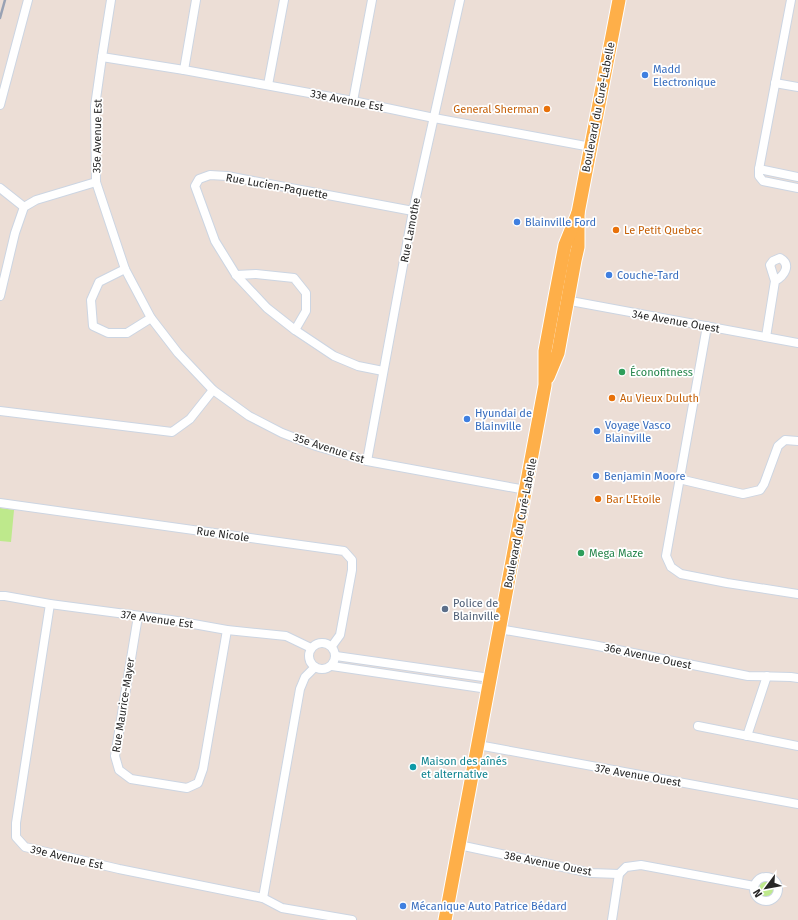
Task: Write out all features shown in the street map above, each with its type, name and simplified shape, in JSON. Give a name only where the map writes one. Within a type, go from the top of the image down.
[{"type":"main road","name":"Boulevard du Curé-Labelle","points":[[445,920],[545,385],[545,351],[555,297],[565,245],[578,213],[619,0]]},
{"type":"main road","name":"Boulevard du Curé-Labelle","points":[[545,385],[558,353],[578,247],[578,213]]},
{"type":"street","points":[[0,105],[28,0]]},
{"type":"street","name":"35e Avenue Est","points":[[111,0],[95,106],[96,182],[125,268],[151,318],[178,353],[213,390],[249,416],[282,433],[316,446],[366,461],[526,490]]},
{"type":"street","points":[[184,70],[196,0]]},
{"type":"street","points":[[268,85],[284,0]]},
{"type":"street","points":[[353,101],[372,0]]},
{"type":"street","name":"Rue Lamothe","points":[[366,461],[413,211],[460,0]]},
{"type":"street","points":[[791,0],[759,169],[759,176],[763,181],[798,188]]},
{"type":"street","name":"33e Avenue Est","points":[[102,57],[268,85],[591,147]]},
{"type":"street","points":[[775,83],[798,87]]},
{"type":"street","points":[[759,169],[798,177]]},
{"type":"street","name":"Rue Lucien-Paquette","points":[[383,371],[358,366],[334,356],[295,330],[268,308],[236,275],[215,241],[200,204],[195,186],[199,179],[210,175],[227,176],[413,211]]},
{"type":"street","points":[[0,296],[15,233],[24,207],[36,200],[96,182]]},
{"type":"street","points":[[0,188],[24,207]]},
{"type":"street","points":[[125,268],[99,282],[91,300],[93,326],[108,333],[127,333],[151,318]]},
{"type":"street","points":[[236,275],[256,274],[294,278],[306,293],[306,311],[295,330]]},
{"type":"street","points":[[766,337],[775,280]]},
{"type":"street","name":"34e Avenue Ouest","points":[[555,297],[798,343]]},
{"type":"street","points":[[707,326],[666,556],[671,567],[681,574],[798,594]]},
{"type":"street","points":[[0,411],[172,432],[190,419],[213,390]]},
{"type":"street","points":[[679,479],[743,494],[760,490],[764,484],[778,446],[785,440],[798,441]]},
{"type":"street","name":"Rue Nicole","points":[[0,503],[344,552],[352,560],[352,570],[340,635],[332,646]]},
{"type":"street","name":"37e Avenue Est","points":[[0,596],[227,630],[286,636],[311,648]]},
{"type":"street","name":"39e Avenue Est","points":[[50,604],[16,823],[16,837],[25,847],[119,869],[263,898],[282,908],[352,920]]},
{"type":"street","name":"Rue Maurice-Mayer","points":[[138,616],[115,756],[119,770],[130,779],[187,788],[198,783],[203,769],[227,630]]},
{"type":"street","name":"36e Avenue Ouest","points":[[499,629],[593,645],[748,676],[798,678]]},
{"type":"street","points":[[332,666],[336,656],[332,646],[327,643],[320,643],[311,648],[309,658],[311,664],[320,669],[326,669],[332,666],[397,675],[489,684]]},
{"type":"street","points":[[336,656],[399,664],[489,684]]},
{"type":"street","points":[[397,675],[399,664]]},
{"type":"street","points":[[263,898],[300,689],[305,678],[315,667]]},
{"type":"street","points":[[747,736],[767,676]]},
{"type":"street","points":[[698,726],[798,746]]},
{"type":"street","name":"37e Avenue Ouest","points":[[478,745],[798,804]]},
{"type":"street","name":"38e Avenue Ouest","points":[[459,845],[591,873],[619,874],[626,867],[641,865],[754,886]]},
{"type":"street","points":[[612,920],[619,874]]},
{"type":"green space","points":[[0,508],[14,510],[11,542],[0,541]]},
{"type":"green space","points":[[766,878],[773,881],[776,888],[773,895],[766,898],[759,895],[756,888],[759,881]]},
{"type":"railway","points":[[0,18],[5,0]]},
{"type":"place","name":"Madd Electronique","points":[[645,75]]},
{"type":"place","name":"General Sherman","points":[[547,109]]},
{"type":"place","name":"Blainville Ford","points":[[517,222]]},
{"type":"place","name":"Le Petit Quebec","points":[[616,230]]},
{"type":"place","name":"Couche-Tard","points":[[609,275]]},
{"type":"place","name":"Éconofitness","points":[[622,372]]},
{"type":"place","name":"Au Vieux Duluth","points":[[612,398]]},
{"type":"place","name":"Hyundai de Blainville","points":[[467,419]]},
{"type":"place","name":"Voyage Vasco Blainville","points":[[597,431]]},
{"type":"place","name":"Benjamin Moore","points":[[596,476]]},
{"type":"place","name":"Bar L'Etoile","points":[[598,499]]},
{"type":"place","name":"Mega Maze","points":[[581,553]]},
{"type":"place","name":"Police de Blainville","points":[[445,609]]},
{"type":"place","name":"Maison des aînés et alternative","points":[[413,767]]},
{"type":"place","name":"Mécanique Auto Patrice Bédard","points":[[403,906]]}]
